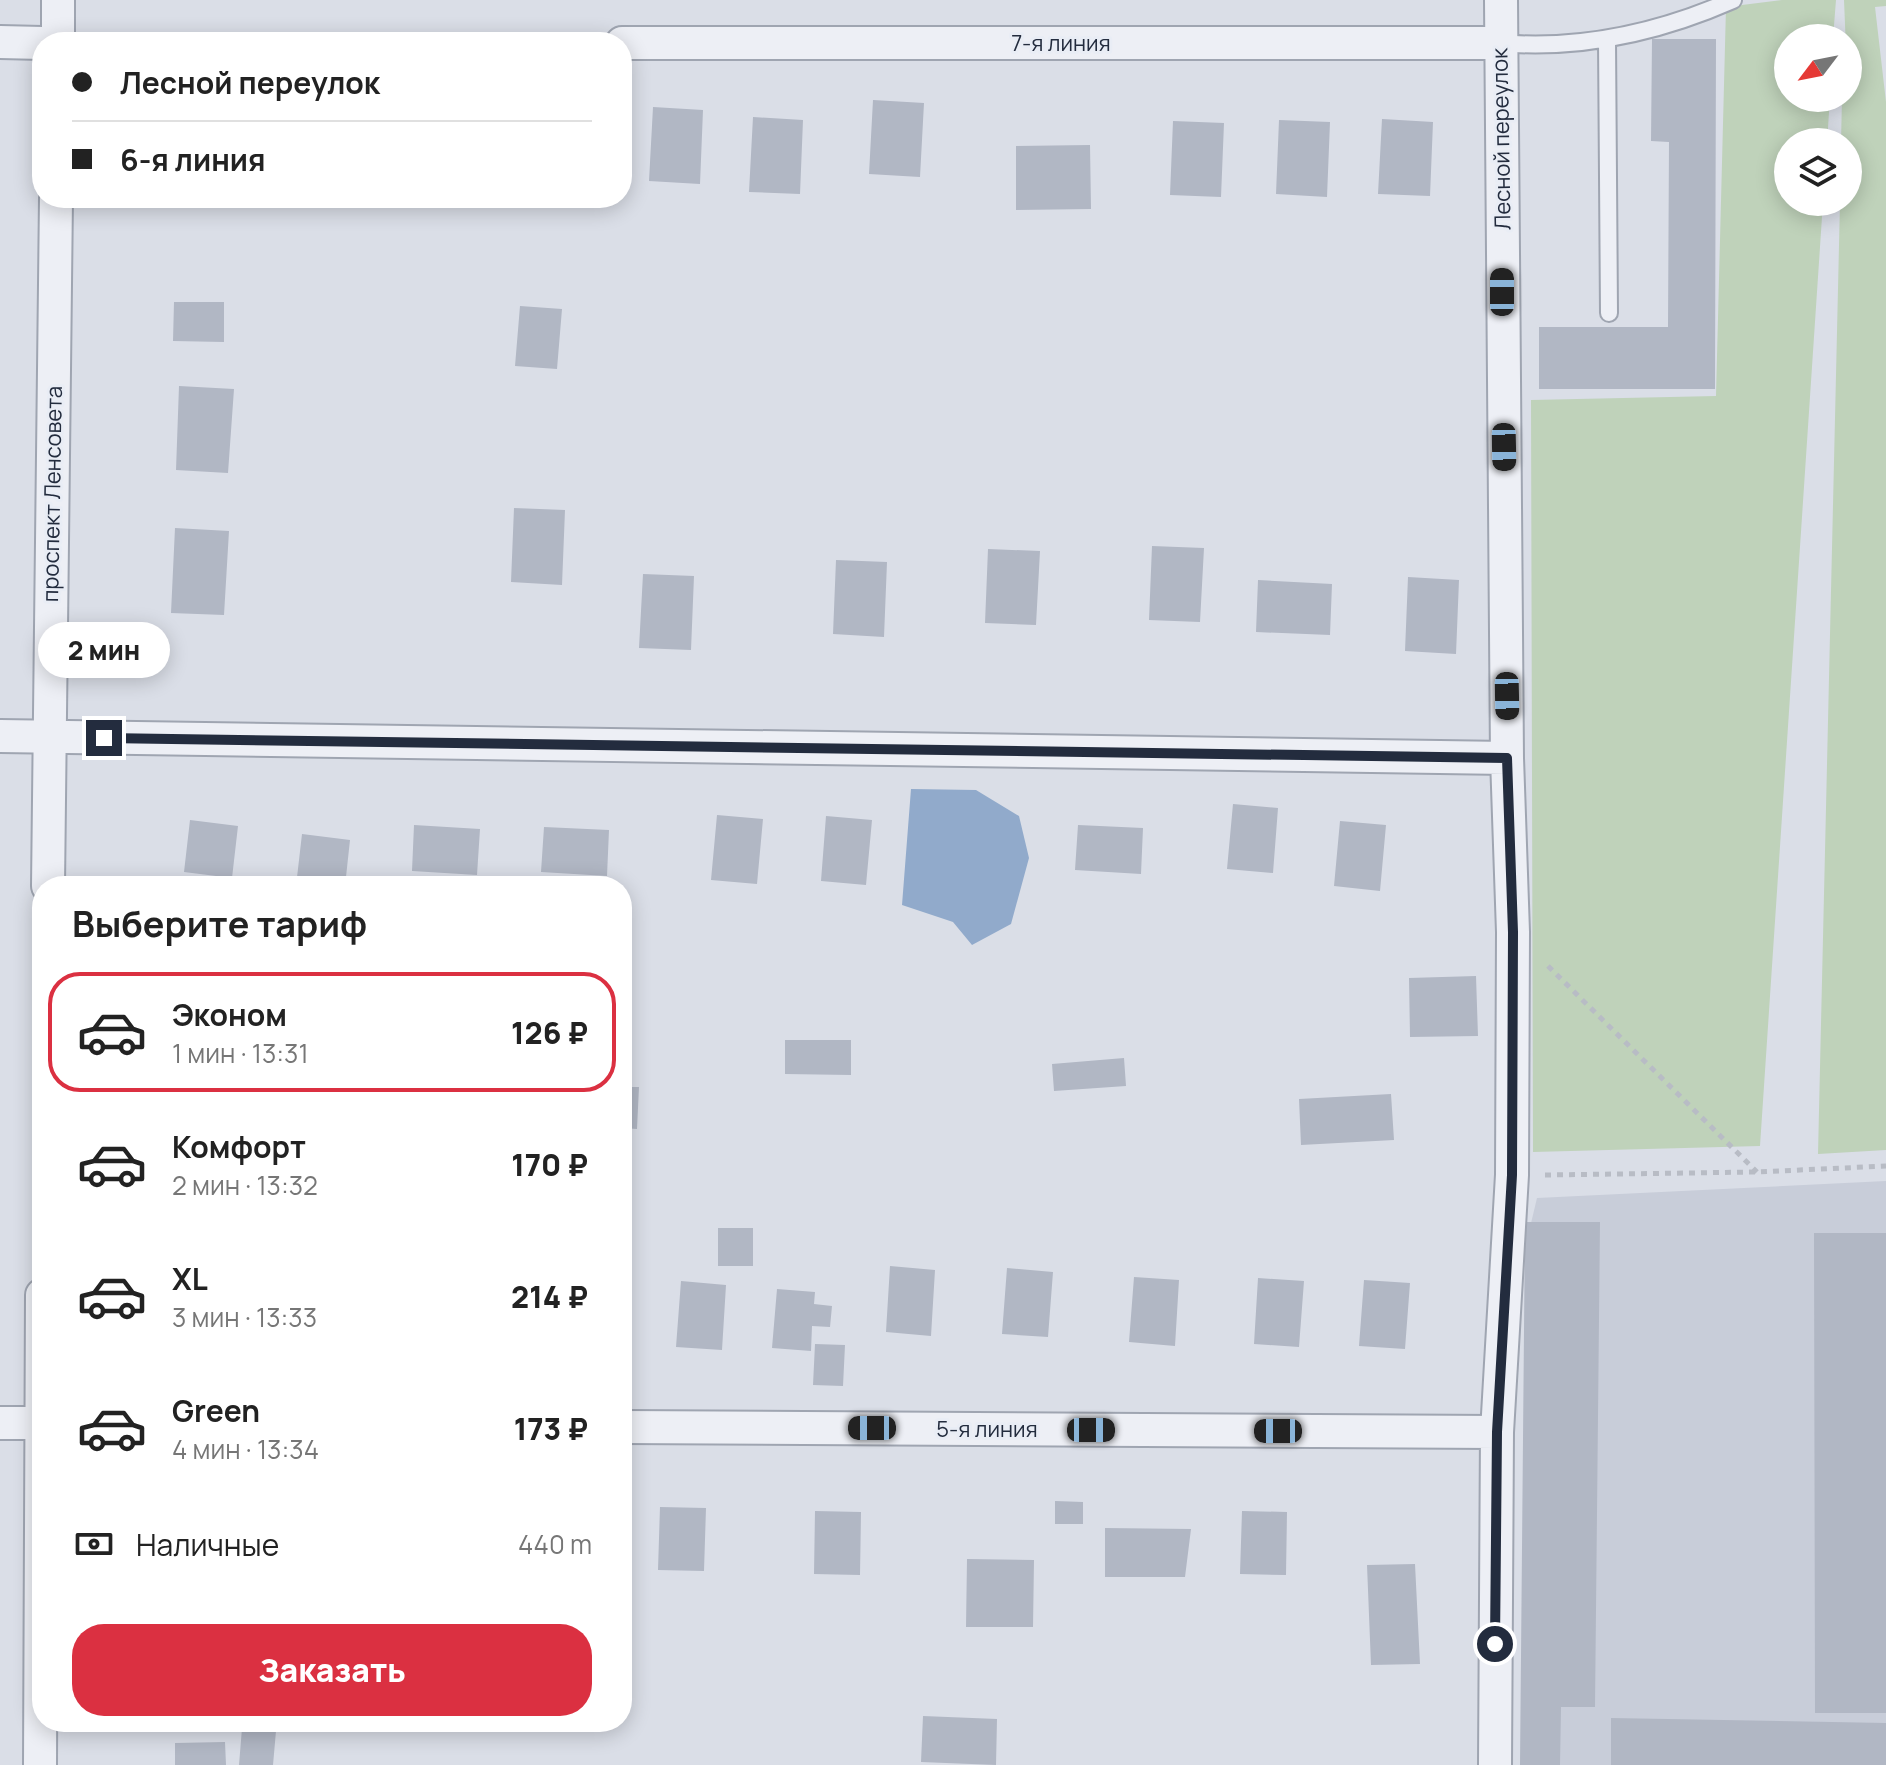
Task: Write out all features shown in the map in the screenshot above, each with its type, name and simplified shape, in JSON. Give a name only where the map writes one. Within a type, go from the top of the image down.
[{"type":"street","points":[[58,0],[58,32]]},
{"type":"street","name":"Лесной переулок","points":[[1495,1765],[1497,1432],[1512,1175],[1513,932],[1507,758],[1501,0]]},
{"type":"street","points":[[0,42],[32,43]]},
{"type":"street","name":"7-я линия","points":[[632,43],[1500,43]]},
{"type":"street","name":"проспект Ленсовета","points":[[48,876],[56,208]]},
{"type":"street","points":[[0,736],[1507,758]]},
{"type":"street","points":[[0,1423],[32,1423]]},
{"type":"street","name":"5-я линия","points":[[632,1427],[1497,1432]]},
{"type":"street","points":[[40,1732],[40,1765]]},
{"type":"lane","points":[[1500,43],[1539,46],[1607,40],[1683,22],[1733,0]]},
{"type":"lane","points":[[1607,40],[1609,313]]},
{"type":"path","points":[[1513,932],[1757,1172]]},
{"type":"path","points":[[1512,1175],[1757,1172],[1886,1166]]},
{"type":"shaded area","points":[[1886,1181],[1886,1765],[1525,1765],[1527,1240],[1537,1198]]},
{"type":"green space","points":[[1782,0],[1836,0],[1834,24],[1774,24],[1774,112],[1829,112],[1828,128],[1774,128],[1774,216],[1822,216],[1760,1146],[1533,1152],[1531,400],[1716,396],[1726,7]]},
{"type":"green space","points":[[1844,0],[1886,0],[1886,6],[1875,7],[1886,102],[1886,1150],[1818,1154],[1840,216],[1862,216],[1862,128],[1841,128],[1842,112],[1862,112],[1862,24],[1845,24]]},
{"type":"water","points":[[911,789],[976,790],[1019,816],[1029,858],[1011,924],[972,945],[953,922],[902,905]]},
{"type":"building","points":[[1652,39],[1716,39],[1715,389],[1539,389],[1539,327],[1668,327],[1669,142],[1651,141]]},
{"type":"building","points":[[873,100],[924,103],[920,177],[869,174]]},
{"type":"building","points":[[653,107],[703,110],[700,184],[649,181]]},
{"type":"building","points":[[753,117],[803,120],[800,194],[749,192]]},
{"type":"building","points":[[1382,119],[1433,122],[1430,196],[1378,194]]},
{"type":"building","points":[[1279,120],[1330,122],[1327,197],[1276,194]]},
{"type":"building","points":[[1173,121],[1224,123],[1221,197],[1170,195]]},
{"type":"building","points":[[1090,145],[1091,209],[1016,210],[1016,146]]},
{"type":"building","points":[[174,302],[224,302],[224,342],[173,341]]},
{"type":"building","points":[[520,306],[562,309],[557,369],[515,366]]},
{"type":"building","points":[[179,386],[234,389],[228,473],[176,470]]},
{"type":"building","points":[[514,508],[565,510],[562,585],[511,582]]},
{"type":"building","points":[[175,528],[229,531],[224,615],[171,613]]},
{"type":"building","points":[[1152,546],[1204,548],[1200,622],[1149,620]]},
{"type":"building","points":[[988,549],[1040,551],[1036,625],[985,623]]},
{"type":"building","points":[[836,560],[887,562],[884,637],[833,634]]},
{"type":"building","points":[[643,574],[694,576],[691,650],[639,648]]},
{"type":"building","points":[[1408,577],[1459,580],[1456,654],[1405,651]]},
{"type":"building","points":[[1258,580],[1332,584],[1330,635],[1256,632]]},
{"type":"building","points":[[1233,804],[1278,808],[1273,873],[1227,869]]},
{"type":"building","points":[[717,815],[763,819],[757,884],[711,880]]},
{"type":"building","points":[[826,816],[872,820],[866,885],[821,881]]},
{"type":"building","points":[[190,820],[238,826],[232,876],[184,872]]},
{"type":"building","points":[[1340,821],[1386,825],[1380,891],[1334,886]]},
{"type":"building","points":[[414,825],[480,829],[477,875],[412,871]]},
{"type":"building","points":[[1078,825],[1143,828],[1141,874],[1075,870]]},
{"type":"building","points":[[544,827],[609,830],[607,876],[541,872]]},
{"type":"building","points":[[302,834],[350,840],[346,876],[297,876]]},
{"type":"building","points":[[1476,976],[1478,1036],[1410,1037],[1409,978]]},
{"type":"building","points":[[785,1040],[851,1040],[851,1075],[785,1074]]},
{"type":"building","points":[[1124,1058],[1126,1086],[1054,1091],[1052,1064]]},
{"type":"building","points":[[632,1087],[639,1087],[637,1129],[632,1129]]},
{"type":"building","points":[[1391,1094],[1394,1140],[1301,1145],[1299,1099]]},
{"type":"building","points":[[1525,1222],[1600,1222],[1595,1707],[1561,1707],[1560,1765],[1520,1765]]},
{"type":"building","points":[[718,1228],[753,1228],[753,1266],[718,1266]]},
{"type":"building","points":[[1814,1233],[1886,1233],[1886,1713],[1815,1713]]},
{"type":"building","points":[[890,1266],[935,1270],[931,1336],[886,1332]]},
{"type":"building","points":[[1007,1268],[1053,1272],[1048,1337],[1002,1334]]},
{"type":"building","points":[[1134,1277],[1179,1280],[1175,1346],[1129,1342]]},
{"type":"building","points":[[1258,1278],[1304,1281],[1299,1347],[1254,1344]]},
{"type":"building","points":[[1364,1280],[1410,1283],[1405,1349],[1359,1346]]},
{"type":"building","points":[[681,1281],[726,1285],[722,1350],[676,1347]]},
{"type":"building","points":[[777,1289],[815,1292],[814,1304],[832,1306],[830,1327],[812,1326],[811,1351],[772,1348]]},
{"type":"building","points":[[815,1344],[845,1345],[843,1386],[813,1385]]},
{"type":"building","points":[[1055,1501],[1083,1502],[1083,1524],[1055,1524]]},
{"type":"building","points":[[660,1507],[706,1508],[704,1571],[658,1570]]},
{"type":"building","points":[[815,1511],[861,1512],[860,1575],[814,1574]]},
{"type":"building","points":[[1242,1511],[1287,1512],[1286,1575],[1240,1574]]},
{"type":"building","points":[[1105,1528],[1191,1529],[1185,1577],[1105,1577]]},
{"type":"building","points":[[967,1559],[1034,1560],[1033,1627],[966,1627]]},
{"type":"building","points":[[1415,1564],[1420,1664],[1371,1665],[1367,1565]]},
{"type":"building","points":[[923,1716],[997,1719],[996,1765],[921,1762]]},
{"type":"building","points":[[1611,1718],[1886,1723],[1886,1765],[1611,1765]]},
{"type":"building","points":[[242,1732],[276,1732],[273,1765],[239,1765]]},
{"type":"building","points":[[225,1742],[226,1765],[175,1765],[175,1743]]},
{"type":"route","points":[[104,738],[1507,758],[1513,932],[1512,1175],[1497,1432],[1495,1644]]}]
